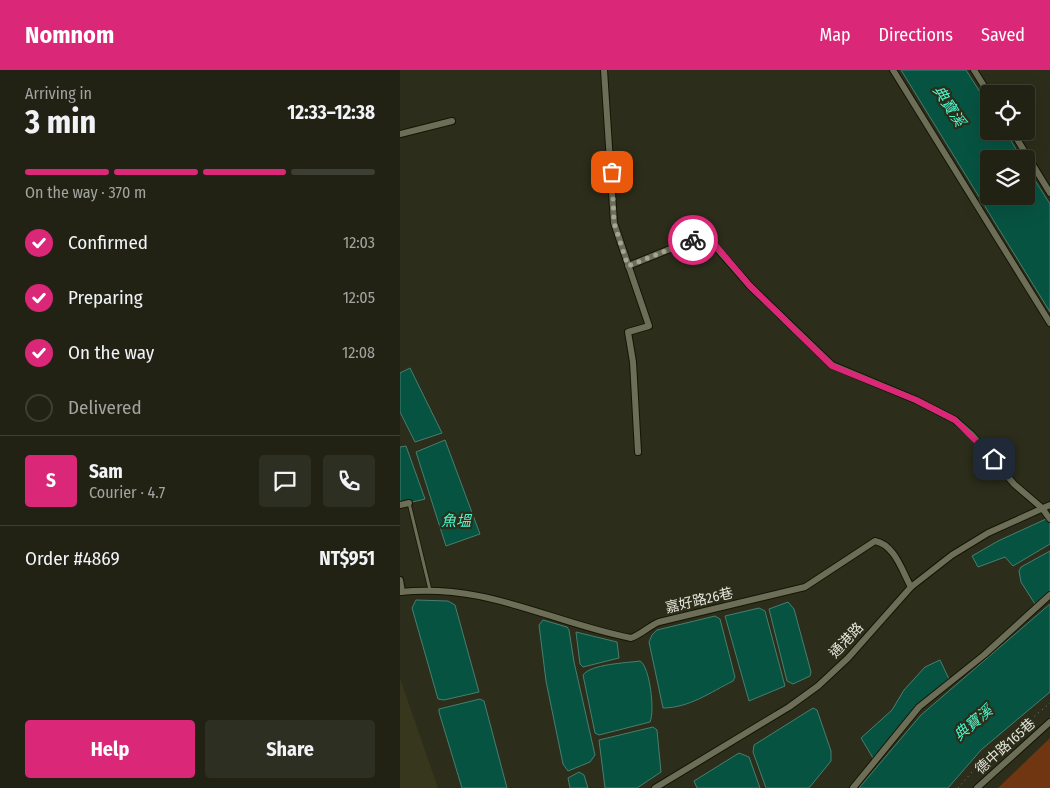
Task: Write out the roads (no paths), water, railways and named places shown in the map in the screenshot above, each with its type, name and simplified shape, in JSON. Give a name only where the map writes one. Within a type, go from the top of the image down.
[{"type":"street","points":[[604,70],[614,223],[649,326],[628,332],[633,362],[638,452]]},
{"type":"street","points":[[893,70],[1050,323]]},
{"type":"street","points":[[974,70],[983,85]]},
{"type":"street","points":[[400,134],[452,121]]},
{"type":"street","points":[[1018,140],[1050,193]]},
{"type":"street","points":[[628,266],[700,237],[706,237],[750,286],[832,366],[916,400],[955,420],[972,435],[1014,484],[1042,508],[1050,519]]},
{"type":"street","points":[[400,505],[409,503]]},
{"type":"street","name":"通港路","points":[[655,788],[789,707],[818,686],[848,658],[911,587],[952,555],[988,533],[1050,505]]},
{"type":"street","name":"嘉好路26巷","points":[[400,580],[401,592],[430,590],[480,595],[611,634],[631,638],[642,634],[651,625],[659,622],[805,587],[876,541],[884,543],[891,550],[911,587]]},
{"type":"street","points":[[853,788],[919,707],[984,654],[1050,595]]},
{"type":"street","name":"德中路165巷","points":[[977,788],[1050,722]]},
{"type":"lane","points":[[409,503],[430,590]]},
{"type":"water","name":"典寶溪","points":[[901,70],[966,70],[980,92],[980,140],[1010,140],[1017,150],[980,150],[980,198]]},
{"type":"water","points":[[1035,180],[1050,204],[1050,312],[984,205],[1035,205]]},
{"type":"water","points":[[410,368],[442,433],[415,442],[400,412],[400,373]]},
{"type":"water","name":"魚塭","points":[[445,440],[480,534],[446,546],[416,452]]},
{"type":"water","name":"魚塭","points":[[406,446],[425,499],[400,505],[400,447]]},
{"type":"water","points":[[1046,519],[1050,524],[1050,544],[1013,566],[1005,557],[978,567],[972,556],[998,541]]},
{"type":"water","points":[[1050,551],[1050,590],[1035,604],[1021,582],[1019,571],[1021,567]]},
{"type":"water","points":[[416,600],[448,601],[455,605],[479,692],[444,700],[438,699],[412,608]]},
{"type":"water","points":[[788,602],[794,609],[811,672],[810,676],[793,684],[787,681],[769,609]]},
{"type":"water","name":"典寶溪","points":[[1050,604],[1050,692],[981,750],[948,788],[859,788],[921,715]]},
{"type":"water","points":[[759,608],[765,611],[785,686],[749,701],[725,616]]},
{"type":"water","points":[[715,616],[720,619],[735,677],[733,681],[691,702],[663,708],[649,642],[652,635],[657,630]]},
{"type":"water","points":[[543,620],[567,627],[569,630],[574,662],[595,755],[590,762],[568,771],[563,764],[546,681],[539,625]]},
{"type":"water","points":[[576,632],[617,642],[619,658],[583,667],[580,664]]},
{"type":"water","points":[[940,660],[949,679],[918,705],[873,758],[861,738],[892,710],[904,690],[925,667]]},
{"type":"water","points":[[640,661],[644,665],[651,690],[652,709],[650,722],[599,735],[595,733],[583,675],[593,668],[601,666]]},
{"type":"water","points":[[480,699],[484,701],[507,788],[462,788],[439,709]]},
{"type":"water","points":[[813,708],[817,710],[831,751],[831,761],[809,788],[766,788],[753,752],[754,745]]},
{"type":"water","points":[[653,727],[657,730],[661,772],[637,788],[605,788],[599,740]]},
{"type":"water","points":[[739,753],[749,757],[760,788],[697,788],[694,781]]},
{"type":"water","points":[[579,772],[584,775],[588,788],[570,788],[568,778]]}]
